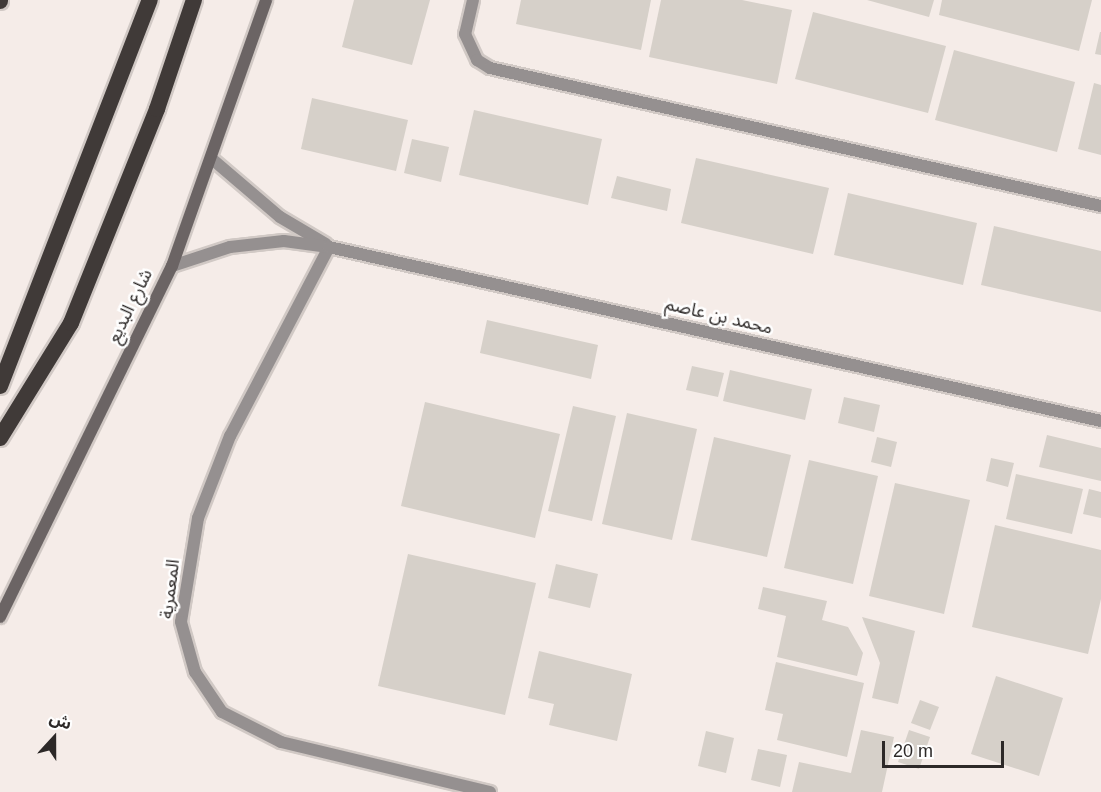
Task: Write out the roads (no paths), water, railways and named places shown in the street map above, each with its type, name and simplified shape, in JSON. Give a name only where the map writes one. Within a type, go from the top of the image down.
[{"type":"highway","points":[[0,386],[150,0]]},
{"type":"highway","points":[[0,438],[71,323],[157,109],[194,0]]},
{"type":"main road","name":"شارع البديع","points":[[0,617],[172,266],[212,159],[266,0]]},
{"type":"street","points":[[473,0],[465,34],[477,60],[490,68],[1101,206]]},
{"type":"street","name":"محمد بن عاصم","points":[[212,159],[279,217],[329,247]]},
{"type":"street","name":"محمد بن عاصم","points":[[172,266],[230,247],[284,242],[329,247],[1101,421]]},
{"type":"street","name":"المعمرية","points":[[329,247],[230,436],[198,519],[181,622],[192,662],[222,712],[281,742],[490,792]]}]
